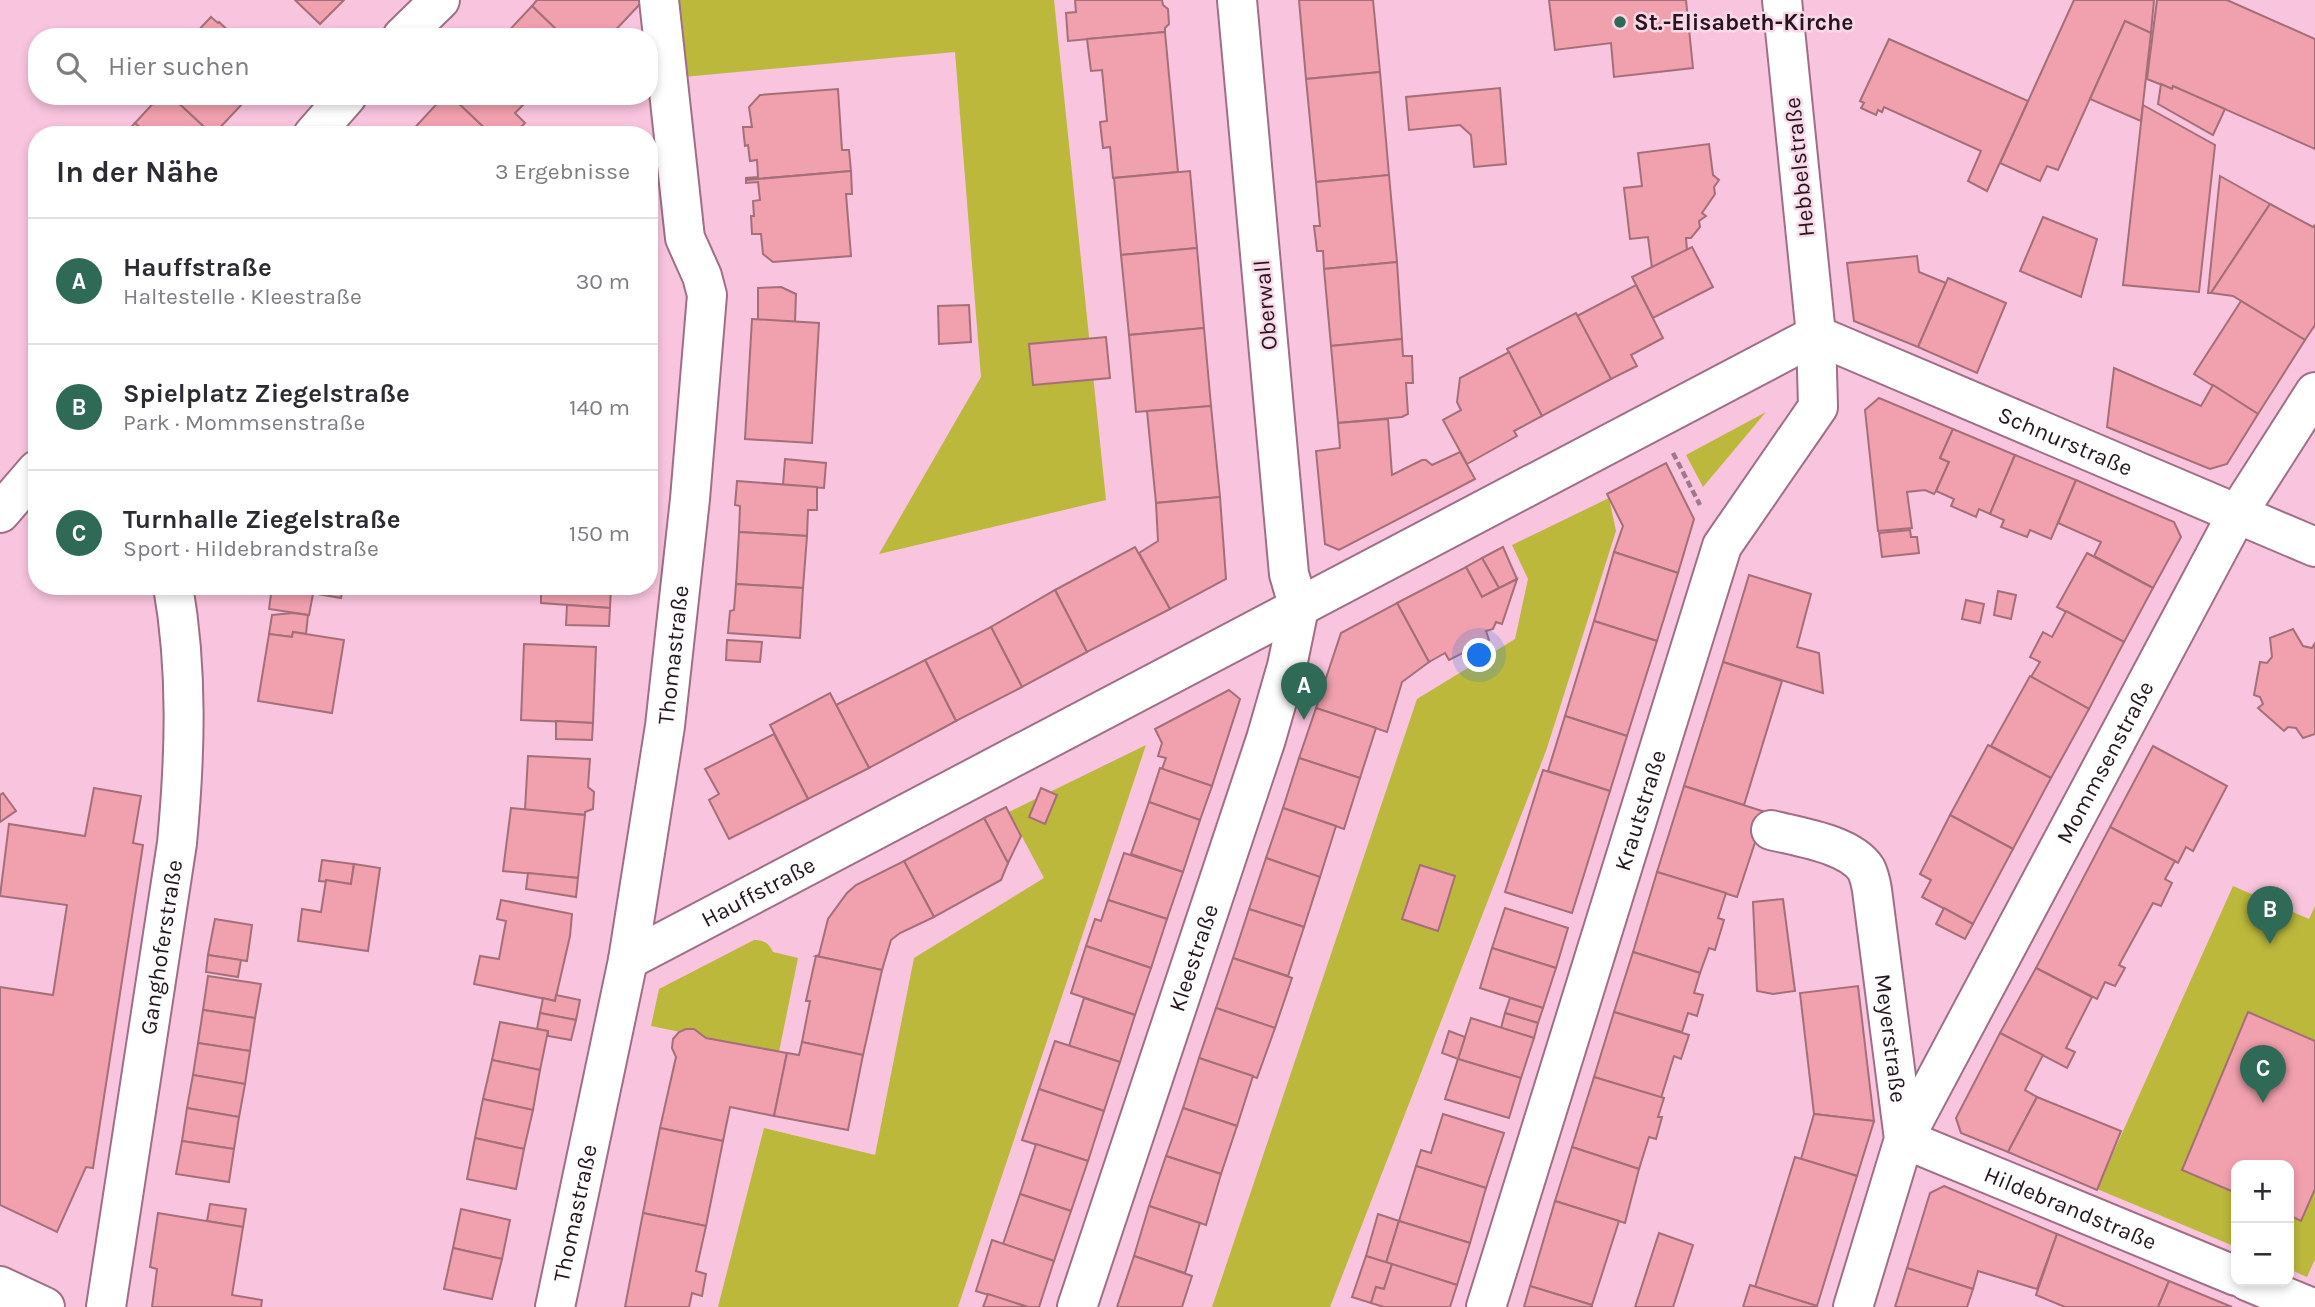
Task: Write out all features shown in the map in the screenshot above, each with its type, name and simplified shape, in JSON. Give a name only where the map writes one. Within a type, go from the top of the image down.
[{"type":"street","points":[[411,28],[440,0]]},
{"type":"street","name":"Thomastraße","points":[[555,1307],[628,960],[665,726],[690,499],[707,295],[685,237],[659,0]]},
{"type":"street","name":"Oberwall","points":[[1237,0],[1289,574],[1299,608]]},
{"type":"street","name":"Hebbelstraße","points":[[1782,0],[1816,335]]},
{"type":"street","points":[[321,126],[339,105]]},
{"type":"street","name":"Hauffstraße","points":[[628,960],[1816,335]]},
{"type":"street","name":"Schnurstraße","points":[[1816,335],[2315,547]]},
{"type":"street","name":"Krautstraße","points":[[1486,1307],[1722,545],[1818,407],[1816,335]]},
{"type":"street","name":"Mommsenstraße","points":[[1904,1139],[2237,514],[2315,392]]},
{"type":"street","points":[[0,513],[28,480]]},
{"type":"street","name":"Ganghoferstraße","points":[[106,1307],[177,843],[183,784],[185,724],[179,618],[175,595]]},
{"type":"street","name":"Kleestraße","points":[[1077,1307],[1266,739],[1287,666],[1299,608]]},
{"type":"street","name":"Meyerstraße","points":[[1771,831],[1827,845],[1851,855],[1866,869],[1872,890],[1904,1139],[1853,1307]]},
{"type":"street","name":"Hildebrandstraße","points":[[1904,1139],[2231,1274]]},
{"type":"street","points":[[0,1286],[45,1307]]},
{"type":"street","points":[[2259,1286],[2310,1307]]},
{"type":"path","points":[[1656,420],[1722,545]]},
{"type":"shaded area","points":[[674,0],[1054,0],[1106,500],[879,554],[981,377],[955,52],[683,77]]},
{"type":"shaded area","points":[[1766,412],[1703,487],[1686,455]]},
{"type":"shaded area","points":[[1609,498],[1616,531],[1546,751],[1330,1307],[1212,1307],[1417,699],[1515,639],[1528,579],[1512,545]]},
{"type":"shaded area","points":[[1146,745],[958,1307],[718,1307],[764,1128],[875,1155],[914,958],[1044,878],[1009,812]]},
{"type":"shaded area","points":[[2233,886],[2309,919],[2315,906],[2315,1259],[2307,1277],[2294,1271],[2294,1160],[2231,1160],[2231,1245],[2097,1189]]},
{"type":"shaded area","points":[[754,940],[766,943],[773,952],[798,958],[779,1052],[651,1026],[659,989]]},
{"type":"building","points":[[295,0],[344,0],[320,24]]},
{"type":"building","points":[[537,0],[640,0],[640,4],[617,28],[555,28],[532,6]]},
{"type":"building","points":[[1075,0],[1162,0],[1168,9],[1169,24],[1165,32],[1068,41],[1066,13],[1076,12]]},
{"type":"building","points":[[1299,0],[1373,0],[1380,72],[1306,79]]},
{"type":"building","name":"St.-Elisabeth-Kirche","points":[[1549,0],[1686,0],[1693,68],[1614,77],[1611,43],[1555,50]]},
{"type":"building","points":[[2074,0],[2154,0],[2151,33],[2125,21],[2058,170],[2047,166],[2040,181],[2000,163]]},
{"type":"building","points":[[2157,0],[2227,0],[2315,39],[2315,149],[2173,86],[2172,89],[2147,79]]},
{"type":"building","points":[[532,6],[555,28],[511,28]]},
{"type":"building","points":[[211,17],[225,28],[201,28]]},
{"type":"building","points":[[2125,21],[2151,33],[2141,121],[2090,99]]},
{"type":"building","points":[[1165,32],[1178,172],[1113,178],[1110,147],[1103,148],[1100,122],[1107,121],[1102,70],[1091,71],[1087,39]]},
{"type":"building","points":[[1889,39],[2028,101],[1987,191],[1968,181],[1981,151],[1884,107],[1882,112],[1878,110],[1876,115],[1861,108],[1864,103],[1860,101]]},
{"type":"building","points":[[1380,72],[1389,175],[1316,182],[1306,79]]},
{"type":"building","points":[[2161,84],[2172,89],[2173,86],[2225,109],[2213,135],[2158,104]]},
{"type":"building","points":[[1500,88],[1506,164],[1474,167],[1471,135],[1460,125],[1409,130],[1406,97]]},
{"type":"building","points":[[838,89],[842,150],[849,150],[851,171],[746,180],[758,177],[757,160],[750,161],[743,127],[752,127],[749,107],[760,95]]},
{"type":"building","points":[[152,105],[181,105],[203,126],[138,126],[135,123]]},
{"type":"building","points":[[181,105],[241,105],[221,126],[203,126]]},
{"type":"building","points":[[436,105],[460,105],[483,126],[416,126]]},
{"type":"building","points":[[460,105],[523,105],[515,113],[525,123],[522,126],[483,126]]},
{"type":"building","points":[[2143,105],[2215,145],[2199,292],[2123,285]]},
{"type":"building","points":[[1709,144],[1713,175],[1719,180],[1714,187],[1715,194],[1702,213],[1706,216],[1699,221],[1700,227],[1691,238],[1686,238],[1687,250],[1652,268],[1648,237],[1630,239],[1624,188],[1642,186],[1638,153]]},
{"type":"building","points":[[851,171],[852,194],[846,194],[851,256],[773,262],[763,254],[761,234],[752,234],[753,201],[760,200],[758,182],[746,183],[746,180]]},
{"type":"building","points":[[1190,171],[1197,248],[1121,255],[1114,178]]},
{"type":"building","points":[[1389,175],[1397,262],[1324,269],[1323,251],[1317,251],[1314,226],[1320,226],[1316,182]]},
{"type":"building","points":[[2220,176],[2270,204],[2211,293],[2208,293]]},
{"type":"building","points":[[2270,204],[2313,227],[2315,225],[2315,325],[2305,340],[2233,296],[2211,293]]},
{"type":"building","points":[[2043,217],[2097,239],[2081,297],[2020,271]]},
{"type":"building","points":[[1692,247],[1713,287],[1653,318],[1632,277]]},
{"type":"building","points":[[1197,248],[1204,328],[1129,335],[1121,255]]},
{"type":"building","points":[[1917,256],[1919,272],[1946,283],[1918,347],[1854,321],[1847,263]]},
{"type":"building","points":[[1397,262],[1402,339],[1331,346],[1324,269]]},
{"type":"building","points":[[1948,278],[2006,303],[1977,373],[1918,347]]},
{"type":"building","points":[[1636,285],[1663,338],[1631,355],[1637,366],[1611,379],[1577,316]]},
{"type":"building","points":[[781,287],[796,294],[795,322],[758,320],[758,288]]},
{"type":"building","points":[[2241,301],[2305,340],[2258,414],[2194,374]]},
{"type":"building","points":[[969,305],[971,342],[939,344],[938,306]]},
{"type":"building","points":[[1576,313],[1611,379],[1542,416],[1507,349]]},
{"type":"building","points":[[752,319],[819,323],[812,443],[745,439]]},
{"type":"building","points":[[1204,328],[1211,406],[1136,412],[1129,335]]},
{"type":"building","points":[[1106,337],[1110,378],[1033,385],[1029,344]]},
{"type":"building","points":[[1402,339],[1403,356],[1412,356],[1413,383],[1406,383],[1408,414],[1402,417],[1338,423],[1331,346]]},
{"type":"building","points":[[1509,352],[1542,416],[1514,431],[1517,436],[1467,464],[1443,420],[1461,410],[1457,402],[1460,378]]},
{"type":"building","points":[[2114,368],[2201,406],[2213,385],[2258,414],[2227,464],[2210,469],[2107,427]]},
{"type":"building","points":[[1879,398],[1953,429],[1940,458],[1949,462],[1934,494],[1925,490],[1907,492],[1912,528],[1878,531],[1865,410]]},
{"type":"building","points":[[1211,406],[1220,497],[1156,503],[1147,411]]},
{"type":"building","points":[[1388,419],[1392,475],[1422,460],[1432,465],[1460,452],[1475,479],[1339,550],[1325,544],[1316,451],[1340,448],[1338,423]]},
{"type":"building","points":[[1953,429],[2015,455],[1990,514],[1979,509],[1976,517],[1951,506],[1954,499],[1936,491],[1949,462],[1940,458]]},
{"type":"building","points":[[2015,455],[2076,480],[2051,539],[2030,530],[2027,537],[2001,527],[2004,520],[1990,514]]},
{"type":"building","points":[[785,459],[826,463],[824,488],[783,485]]},
{"type":"building","points":[[1666,463],[1694,519],[1678,573],[1614,552],[1623,526],[1607,494]]},
{"type":"building","points":[[2076,480],[2174,522],[2181,537],[2153,588],[2094,556],[2101,542],[2058,523]]},
{"type":"building","points":[[737,481],[817,487],[817,510],[808,510],[807,536],[739,532],[740,506],[735,505]]},
{"type":"building","points":[[1220,497],[1226,579],[1170,609],[1139,553],[1158,541],[1156,503]]},
{"type":"building","points":[[1910,530],[1911,537],[1917,537],[1919,553],[1882,557],[1879,533]]},
{"type":"building","points":[[739,532],[807,536],[803,588],[736,584]]},
{"type":"building","points":[[1135,547],[1170,609],[1087,652],[1055,590]]},
{"type":"building","points":[[1503,547],[1517,579],[1499,588],[1482,558]]},
{"type":"building","points":[[1614,552],[1678,573],[1657,641],[1594,621]]},
{"type":"building","points":[[2087,553],[2153,588],[2124,642],[2057,607]]},
{"type":"building","points":[[1482,558],[1499,588],[1482,597],[1466,567]]},
{"type":"building","points":[[1466,567],[1482,597],[1517,579],[1502,624],[1496,622],[1493,629],[1486,631],[1489,640],[1449,660],[1445,653],[1429,662],[1397,603]]},
{"type":"building","points":[[1749,575],[1811,594],[1797,647],[1819,653],[1823,693],[1723,662]]},
{"type":"building","points":[[736,584],[803,588],[800,638],[728,633],[730,611],[734,610]]},
{"type":"building","points":[[1055,590],[1087,652],[1022,687],[991,627]]},
{"type":"building","points":[[1998,591],[2016,595],[2011,619],[1994,615]]},
{"type":"building","points":[[271,595],[313,595],[309,615],[269,609]]},
{"type":"building","points":[[541,595],[611,595],[610,608],[541,603]]},
{"type":"building","points":[[1966,600],[1984,604],[1980,623],[1962,619]]},
{"type":"building","points":[[1397,603],[1429,662],[1402,682],[1387,732],[1316,708],[1341,633]]},
{"type":"building","points":[[567,605],[610,608],[609,626],[566,625]]},
{"type":"building","points":[[2066,611],[2124,642],[2089,709],[2031,677],[2040,662],[2030,657],[2043,632],[2052,637]]},
{"type":"building","points":[[272,615],[308,615],[306,634],[293,632],[292,637],[269,634]]},
{"type":"building","points":[[1594,621],[1657,641],[1627,736],[1565,716]]},
{"type":"building","points":[[991,627],[1022,687],[956,721],[925,660]]},
{"type":"building","points":[[2293,629],[2303,646],[2312,648],[2315,643],[2315,734],[2303,738],[2296,728],[2288,727],[2284,731],[2258,708],[2263,704],[2260,697],[2254,695],[2260,662],[2267,663],[2272,657],[2270,638]]},
{"type":"building","points":[[293,632],[344,640],[332,713],[258,701],[269,634],[292,637]]},
{"type":"building","points":[[727,640],[762,642],[760,662],[726,660]]},
{"type":"building","points":[[524,644],[596,647],[593,723],[521,720]]},
{"type":"building","points":[[925,660],[956,721],[869,768],[836,705]]},
{"type":"building","points":[[1723,662],[1782,681],[1744,805],[1684,786]]},
{"type":"building","points":[[2030,676],[2089,709],[2051,778],[1991,746]]},
{"type":"building","points":[[1229,690],[1240,699],[1212,786],[1162,769],[1166,758],[1158,756],[1162,743],[1155,729]]},
{"type":"building","points":[[830,693],[869,768],[808,799],[770,725]]},
{"type":"building","points":[[1316,708],[1376,728],[1360,778],[1299,758]]},
{"type":"building","points":[[1565,716],[1627,736],[1610,791],[1548,771]]},
{"type":"building","points":[[556,721],[593,723],[592,740],[556,739]]},
{"type":"building","points":[[774,734],[808,799],[729,839],[709,800],[719,794],[705,769]]},
{"type":"building","points":[[1988,745],[2051,778],[2013,849],[1950,815]]},
{"type":"building","points":[[2153,746],[2227,786],[2193,851],[2186,847],[2178,863],[2110,827]]},
{"type":"building","points":[[528,756],[590,759],[588,787],[594,792],[593,809],[585,812],[585,815],[525,810]]},
{"type":"building","points":[[1299,758],[1360,778],[1344,829],[1283,808]]},
{"type":"building","points":[[1160,768],[1212,786],[1200,820],[1149,802]]},
{"type":"building","points":[[1543,770],[1610,791],[1572,913],[1505,892]]},
{"type":"building","points":[[1684,786],[1765,812],[1737,897],[1657,872]]},
{"type":"building","points":[[94,788],[141,796],[133,843],[143,845],[93,1168],[86,1167],[57,1232],[0,1205],[0,987],[53,995],[67,905],[0,896],[9,824],[85,836]]},
{"type":"building","points":[[1041,788],[1057,795],[1045,824],[1029,817]]},
{"type":"building","points":[[3,793],[16,811],[0,822],[0,795]]},
{"type":"building","points":[[1149,802],[1200,820],[1183,872],[1131,854]]},
{"type":"building","points":[[1006,807],[1021,836],[1008,863],[984,818]]},
{"type":"building","points":[[511,808],[585,815],[578,878],[503,871]]},
{"type":"building","points":[[1283,808],[1336,826],[1320,877],[1266,858]]},
{"type":"building","points":[[1950,815],[2013,849],[1973,924],[1922,897],[1931,880],[1920,874]]},
{"type":"building","points":[[984,818],[1008,863],[1001,880],[934,917],[904,861]]},
{"type":"building","points":[[2110,827],[2175,861],[2165,879],[2172,883],[2161,906],[2153,903],[2119,965],[2125,968],[2115,986],[2105,982],[2097,999],[2036,968]]},
{"type":"building","points":[[1124,853],[1183,872],[1167,919],[1108,900]]},
{"type":"building","points":[[1266,858],[1320,877],[1304,927],[1249,909]]},
{"type":"building","points":[[322,860],[354,864],[351,884],[319,881]]},
{"type":"building","points":[[904,861],[934,917],[891,940],[882,970],[816,956],[819,955],[828,919],[847,893],[856,885]]},
{"type":"building","points":[[354,864],[380,868],[368,951],[298,941],[302,909],[321,912],[326,880],[351,884]]},
{"type":"building","points":[[1420,865],[1455,876],[1438,931],[1402,919]]},
{"type":"building","points":[[1657,872],[1726,893],[1718,918],[1724,920],[1715,950],[1709,948],[1700,973],[1633,952]]},
{"type":"building","points":[[528,873],[578,878],[576,897],[526,889]]},
{"type":"building","points":[[1783,899],[1795,991],[1773,994],[1757,991],[1753,902]]},
{"type":"building","points":[[501,900],[572,914],[570,936],[555,1001],[474,984],[480,956],[499,959],[506,921],[497,919]]},
{"type":"building","points":[[1108,900],[1167,919],[1151,968],[1086,946],[1095,919],[1101,921]]},
{"type":"building","points":[[1505,908],[1568,928],[1556,968],[1492,948]]},
{"type":"building","points":[[1944,908],[1973,924],[1965,939],[1936,924]]},
{"type":"building","points":[[1249,909],[1304,927],[1288,976],[1233,958]]},
{"type":"building","points":[[215,919],[252,925],[247,961],[208,955]]},
{"type":"building","points":[[1086,946],[1151,968],[1135,1015],[1071,993]]},
{"type":"building","points":[[1492,948],[1556,968],[1543,1008],[1480,988]]},
{"type":"building","points":[[1633,952],[1700,973],[1694,993],[1703,995],[1697,1016],[1688,1013],[1682,1032],[1614,1012]]},
{"type":"building","points":[[208,955],[241,960],[238,977],[206,972]]},
{"type":"building","points":[[816,956],[882,970],[863,1055],[802,1042],[810,1001],[806,1001]]},
{"type":"building","points":[[1233,958],[1292,978],[1275,1028],[1216,1008]]},
{"type":"building","points":[[2036,968],[2092,997],[2066,1048],[2075,1052],[2067,1068],[2000,1033]]},
{"type":"building","points":[[208,976],[261,984],[255,1018],[203,1010]]},
{"type":"building","points":[[1858,986],[1874,1121],[1814,1114],[1800,993]]},
{"type":"building","points":[[556,995],[580,1000],[576,1020],[540,1013],[543,998],[555,1001]]},
{"type":"building","points":[[1084,998],[1135,1015],[1120,1062],[1069,1046]]},
{"type":"building","points":[[1510,998],[1543,1008],[1538,1023],[1505,1013]]},
{"type":"building","points":[[1216,1008],[1275,1028],[1257,1078],[1199,1058]]},
{"type":"building","points":[[203,1010],[255,1018],[250,1051],[198,1043]]},
{"type":"building","points":[[1614,1012],[1689,1035],[1681,1059],[1674,1056],[1661,1098],[1594,1077]]},
{"type":"building","points":[[2248,1012],[2315,1041],[2315,1189],[2301,1221],[2294,1218],[2294,1160],[2231,1160],[2231,1191],[2182,1170]]},
{"type":"building","points":[[540,1013],[576,1020],[571,1040],[548,1036],[548,1031],[537,1029]]},
{"type":"building","points":[[1505,1013],[1538,1023],[1534,1038],[1501,1028]]},
{"type":"building","points":[[1471,1018],[1534,1038],[1521,1078],[1458,1059]]},
{"type":"building","points":[[500,1022],[548,1031],[540,1070],[492,1060]]},
{"type":"building","points":[[686,1029],[694,1029],[706,1038],[787,1053],[774,1116],[730,1107],[723,1141],[660,1128],[676,1057],[672,1048],[673,1039]]},
{"type":"building","points":[[1449,1031],[1465,1037],[1458,1059],[1442,1053]]},
{"type":"building","points":[[2000,1033],[2043,1055],[2025,1090],[2037,1097],[2008,1152],[1961,1133],[1956,1118]]},
{"type":"building","points":[[1055,1041],[1120,1062],[1104,1111],[1039,1089]]},
{"type":"building","points":[[802,1042],[863,1055],[848,1130],[774,1116],[787,1053],[799,1055]]},
{"type":"building","points":[[198,1043],[250,1051],[245,1084],[193,1075]]},
{"type":"building","points":[[1199,1058],[1253,1076],[1237,1126],[1183,1108]]},
{"type":"building","points":[[1458,1059],[1521,1078],[1509,1118],[1445,1099]]},
{"type":"building","points":[[492,1060],[540,1070],[533,1110],[483,1099]]},
{"type":"building","points":[[193,1075],[245,1084],[239,1117],[187,1108]]},
{"type":"building","points":[[1594,1077],[1664,1098],[1658,1117],[1662,1117],[1656,1139],[1649,1137],[1639,1169],[1572,1147]]},
{"type":"building","points":[[1039,1089],[1104,1111],[1088,1161],[1022,1140]]},
{"type":"building","points":[[2037,1097],[2121,1131],[2097,1190],[2008,1152]]},
{"type":"building","points":[[483,1099],[533,1110],[524,1149],[475,1138]]},
{"type":"building","points":[[187,1108],[239,1117],[234,1149],[182,1141]]},
{"type":"building","points":[[1183,1108],[1237,1126],[1221,1174],[1166,1156]]},
{"type":"building","points":[[1443,1114],[1504,1133],[1486,1188],[1416,1166],[1421,1150],[1431,1153]]},
{"type":"building","points":[[1814,1114],[1874,1121],[1857,1176],[1801,1159]]},
{"type":"building","points":[[660,1128],[723,1141],[706,1226],[643,1213]]},
{"type":"building","points":[[475,1138],[524,1149],[516,1189],[467,1179]]},
{"type":"building","points":[[182,1141],[234,1149],[229,1182],[176,1174]]},
{"type":"building","points":[[1036,1144],[1088,1161],[1071,1211],[1020,1194]]},
{"type":"building","points":[[1572,1147],[1639,1169],[1625,1223],[1555,1201]]},
{"type":"building","points":[[1166,1156],[1221,1174],[1206,1225],[1149,1206]]},
{"type":"building","points":[[1795,1157],[1857,1176],[1817,1306],[1755,1287]]},
{"type":"building","points":[[1416,1166],[1486,1188],[1470,1243],[1399,1221]]},
{"type":"building","points":[[1944,1186],[2057,1234],[2037,1289],[1978,1271],[1973,1289],[1907,1268],[1930,1193]]},
{"type":"building","points":[[1020,1194],[1071,1211],[1054,1261],[1003,1244]]},
{"type":"building","points":[[1555,1201],[1619,1221],[1592,1305],[1530,1286]]},
{"type":"building","points":[[210,1204],[246,1209],[243,1227],[207,1221]]},
{"type":"building","points":[[1149,1206],[1200,1223],[1185,1273],[1134,1256]]},
{"type":"building","points":[[461,1209],[510,1220],[502,1259],[453,1248]]},
{"type":"building","points":[[158,1213],[243,1227],[232,1295],[262,1300],[261,1307],[152,1307],[157,1269],[150,1267]]},
{"type":"building","points":[[643,1213],[706,1226],[696,1271],[706,1274],[702,1296],[692,1293],[689,1307],[625,1307]]},
{"type":"building","points":[[1378,1214],[1399,1221],[1386,1263],[1366,1256]]},
{"type":"building","points":[[1399,1221],[1470,1243],[1457,1285],[1386,1263]]},
{"type":"building","points":[[1659,1233],[1693,1245],[1673,1307],[1635,1307]]},
{"type":"building","points":[[2057,1234],[2169,1281],[2158,1307],[2065,1307],[2036,1295]]},
{"type":"building","points":[[992,1240],[1054,1261],[1039,1307],[1028,1307],[976,1291]]},
{"type":"building","points":[[453,1248],[502,1259],[492,1299],[444,1289]]},
{"type":"building","points":[[1134,1256],[1192,1276],[1182,1307],[1117,1307]]},
{"type":"building","points":[[1366,1256],[1392,1264],[1384,1289],[1376,1287],[1371,1303],[1352,1297]]},
{"type":"building","points":[[1392,1264],[1457,1285],[1450,1307],[1384,1307],[1371,1303],[1376,1287],[1384,1289]]},
{"type":"building","points":[[1907,1268],[1973,1289],[1967,1307],[1895,1307]]},
{"type":"building","points":[[2169,1281],[2232,1307],[2158,1307]]},
{"type":"building","points":[[1750,1285],[1817,1306],[1817,1307],[1743,1307]]},
{"type":"building","points":[[1530,1286],[1592,1305],[1592,1307],[1524,1307]]},
{"type":"building","points":[[988,1294],[1028,1307],[983,1307]]},
{"type":"place","name":"St.-Elisabeth-Kirche","points":[[1620,22]]},
{"type":"place","name":"Hauffstraße","points":[[1304,720]]},
{"type":"place","name":"Spielplatz Ziegelstraße","points":[[2270,944]]},
{"type":"place","name":"Turnhalle Ziegelstraße","points":[[2263,1103]]}]
